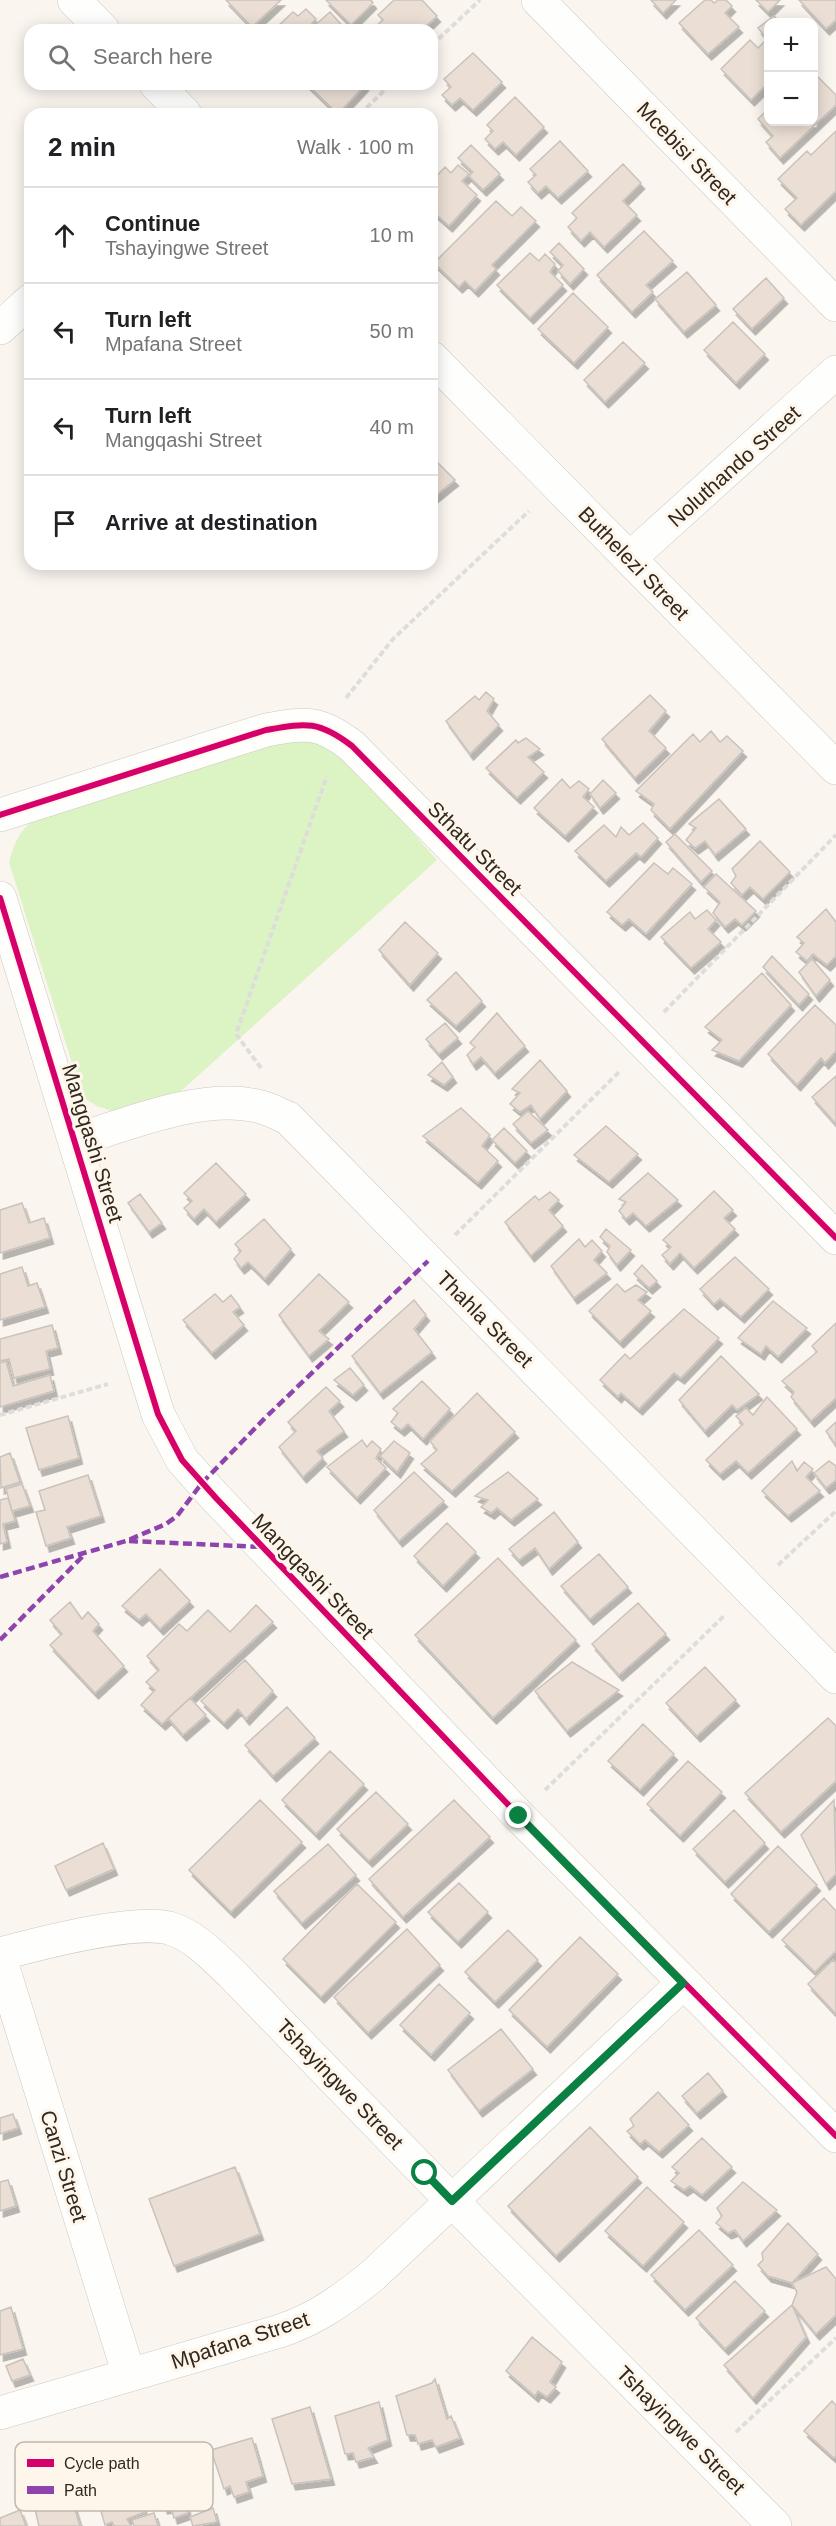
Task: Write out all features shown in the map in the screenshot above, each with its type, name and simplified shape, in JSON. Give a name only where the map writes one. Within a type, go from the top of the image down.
[{"type":"street","points":[[74,0],[98,24]]},
{"type":"street","name":"Mcebisi Street","points":[[538,0],[836,305]]},
{"type":"street","points":[[162,90],[179,108]]},
{"type":"street","points":[[0,328],[24,306]]},
{"type":"street","name":"Buthelezi Street","points":[[438,364],[836,768]]},
{"type":"street","name":"Noluthando Street","points":[[630,558],[836,372]]},
{"type":"street","points":[[0,815],[266,730],[302,724],[331,732]]},
{"type":"street","name":"Sthatu Street","points":[[331,732],[352,746],[836,1239]]},
{"type":"street","name":"Mangqashi Street","points":[[0,898],[76,1140],[158,1414],[182,1460],[519,1816],[836,2136]]},
{"type":"street","name":"Thahla Street","points":[[76,1140],[165,1113],[209,1105],[258,1106],[288,1118],[836,1677]]},
{"type":"street","name":"Tshayingwe Street","points":[[0,1956],[112,1930],[146,1926],[169,1928],[205,1948],[452,2201],[776,2526]]},
{"type":"street","name":"Canzi Street","points":[[0,1956],[129,2375]]},
{"type":"street","name":"Mpafana Street","points":[[0,2413],[305,2322],[333,2307],[371,2277],[683,1983]]},
{"type":"path","points":[[438,39],[480,0]]},
{"type":"path","points":[[366,108],[385,90]]},
{"type":"path","points":[[288,1118],[282,1095],[236,1034],[331,732],[393,639],[557,484]]},
{"type":"path","points":[[428,1262],[642,1042],[836,835]]},
{"type":"path","points":[[0,1415],[146,1374]]},
{"type":"path","points":[[519,1816],[751,1590],[836,1511]]},
{"type":"path","points":[[709,2459],[836,2338]]},
{"type":"green space","points":[[314,738],[347,759],[437,860],[180,1092],[115,1112],[97,1106],[84,1098],[78,1082],[9,862],[19,836],[38,817],[288,740]]},
{"type":"building","points":[[226,0],[281,0],[255,24],[249,24]]},
{"type":"building","points":[[326,0],[371,0],[373,3],[350,24]]},
{"type":"building","points":[[394,0],[422,0],[437,16],[428,24],[378,24],[383,20],[378,15]]},
{"type":"building","points":[[651,0],[676,0],[663,13]]},
{"type":"building","points":[[705,0],[711,0],[714,3],[718,0],[726,0],[732,6],[725,13],[739,27],[708,54],[679,23]]},
{"type":"building","points":[[756,0],[780,0],[768,12]]},
{"type":"building","points":[[799,0],[836,0],[836,20],[826,29]]},
{"type":"building","points":[[306,9],[316,19],[312,24],[280,24],[293,12],[298,16]]},
{"type":"building","points":[[330,12],[341,24],[316,24]]},
{"type":"building","points":[[764,24],[764,35],[758,28]]},
{"type":"building","points":[[750,40],[758,48],[764,42],[764,87],[751,100],[721,69]]},
{"type":"building","points":[[473,53],[502,82],[473,110],[460,98],[452,105],[442,95],[451,87],[444,79]]},
{"type":"building","points":[[818,77],[836,95],[836,105],[818,122]]},
{"type":"building","points":[[313,90],[360,90],[344,108],[332,108]]},
{"type":"building","points":[[515,97],[544,127],[516,155],[503,142],[495,149],[485,139],[493,131],[487,125]]},
{"type":"building","points":[[764,113],[764,126],[758,119]]},
{"type":"building","points":[[764,126],[814,126],[780,158],[766,142],[773,136]]},
{"type":"building","points":[[836,131],[836,191],[801,225],[785,209],[797,198],[778,179],[807,151],[811,155]]},
{"type":"building","points":[[560,141],[588,171],[558,198],[546,186],[538,193],[528,182],[536,175],[530,169]]},
{"type":"building","points":[[471,145],[500,174],[483,190],[469,176],[473,172],[458,158]]},
{"type":"building","points":[[623,164],[641,183],[623,201],[637,215],[604,247],[590,232],[581,241],[568,227],[577,218],[572,213]]},
{"type":"building","points":[[458,165],[469,174],[462,181],[477,195],[449,226],[438,216],[438,175],[445,167],[451,173]]},
{"type":"building","points":[[496,201],[512,216],[521,207],[536,221],[492,265],[496,269],[475,291],[465,281],[459,287],[438,267],[438,259]]},
{"type":"building","points":[[644,231],[673,261],[646,285],[653,292],[632,312],[597,275]]},
{"type":"building","points":[[559,243],[584,269],[570,284],[558,271],[563,265],[550,252]]},
{"type":"building","points":[[530,253],[539,261],[545,254],[555,264],[550,272],[563,285],[530,318],[497,285]]},
{"type":"building","points":[[687,272],[716,305],[684,332],[655,299]]},
{"type":"building","points":[[766,278],[784,298],[752,329],[733,309]]},
{"type":"building","points":[[573,293],[608,327],[574,363],[538,329]]},
{"type":"building","points":[[733,322],[765,354],[736,383],[704,350]]},
{"type":"building","points":[[623,342],[645,363],[605,402],[584,380]]},
{"type":"building","points":[[438,463],[455,480],[438,494]]},
{"type":"building","points":[[486,692],[494,699],[487,711],[499,725],[470,754],[446,721],[475,696],[479,700]]},
{"type":"building","points":[[650,695],[666,711],[649,731],[666,748],[635,778],[602,739]]},
{"type":"building","points":[[711,731],[720,742],[727,736],[743,751],[670,829],[651,810],[654,804],[636,791],[693,734],[700,742]]},
{"type":"building","points":[[526,738],[540,749],[528,757],[544,772],[517,798],[486,768],[516,740],[518,743]]},
{"type":"building","points":[[562,779],[570,788],[579,781],[589,789],[583,797],[594,807],[565,836],[534,808]]},
{"type":"building","points":[[603,780],[616,793],[600,808],[590,794]]},
{"type":"building","points":[[719,799],[746,829],[715,855],[705,841],[695,848],[686,840],[696,828],[689,824]]},
{"type":"building","points":[[643,823],[658,838],[641,857],[636,853],[606,881],[575,851],[604,825],[616,837],[621,827],[629,835]]},
{"type":"building","points":[[675,834],[712,871],[701,882],[666,842]]},
{"type":"building","points":[[760,841],[790,872],[763,899],[750,887],[742,895],[731,883],[736,876],[732,869]]},
{"type":"building","points":[[654,863],[668,874],[673,868],[692,884],[646,934],[629,919],[622,925],[607,912]]},
{"type":"building","points":[[716,874],[756,911],[742,925],[735,919],[725,927],[713,913],[720,902],[704,887]]},
{"type":"building","points":[[826,909],[836,922],[836,956],[827,965],[813,954],[807,961],[796,952],[804,943],[797,937]]},
{"type":"building","points":[[707,910],[716,920],[708,929],[721,942],[691,968],[661,937],[690,912],[695,919]]},
{"type":"building","points":[[405,922],[438,953],[410,985],[379,950]]},
{"type":"building","points":[[772,956],[809,994],[799,1005],[763,967]]},
{"type":"building","points":[[812,959],[830,980],[816,996],[799,972]]},
{"type":"building","points":[[456,972],[482,1001],[456,1026],[427,1000]]},
{"type":"building","points":[[762,973],[791,1005],[739,1061],[712,1050],[722,1040],[705,1027]]},
{"type":"building","points":[[815,1005],[836,1025],[836,1051],[825,1063],[821,1058],[797,1085],[768,1054]]},
{"type":"building","points":[[497,1013],[525,1046],[495,1073],[481,1057],[473,1064],[467,1055],[475,1047],[470,1043]]},
{"type":"building","points":[[445,1023],[458,1038],[439,1054],[426,1039]]},
{"type":"building","points":[[540,1060],[567,1091],[540,1119],[531,1105],[520,1112],[510,1104],[520,1093],[512,1089]]},
{"type":"building","points":[[442,1062],[453,1077],[444,1085],[428,1075]]},
{"type":"building","points":[[836,1076],[836,1124],[812,1097]]},
{"type":"building","points":[[461,1108],[490,1135],[482,1146],[498,1161],[478,1183],[423,1136]]},
{"type":"building","points":[[528,1111],[548,1130],[531,1143],[513,1124]]},
{"type":"building","points":[[606,1126],[638,1154],[609,1182],[574,1155]]},
{"type":"building","points":[[504,1128],[527,1151],[515,1163],[492,1140]]},
{"type":"building","points":[[216,1163],[246,1194],[216,1222],[204,1209],[194,1219],[184,1208],[192,1201],[184,1193]]},
{"type":"building","points":[[648,1173],[678,1200],[646,1226],[633,1213],[626,1219],[619,1211],[626,1202],[619,1199]]},
{"type":"building","points":[[714,1191],[733,1210],[724,1218],[735,1229],[694,1268],[680,1253],[670,1264],[662,1255],[671,1247],[663,1240]]},
{"type":"building","points":[[550,1192],[559,1200],[549,1210],[563,1226],[531,1256],[505,1222],[535,1196],[539,1200]]},
{"type":"building","points":[[140,1194],[162,1223],[149,1232],[128,1203]]},
{"type":"building","points":[[22,1203],[29,1223],[44,1218],[50,1238],[0,1253],[0,1210]]},
{"type":"building","points":[[264,1219],[291,1249],[265,1279],[248,1262],[241,1268],[234,1259],[241,1251],[235,1244]]},
{"type":"building","points":[[606,1229],[631,1250],[617,1265],[607,1252],[610,1246],[600,1237]]},
{"type":"building","points":[[579,1239],[585,1247],[592,1240],[602,1251],[594,1260],[607,1273],[574,1298],[551,1266]]},
{"type":"building","points":[[735,1257],[769,1289],[741,1317],[720,1299],[714,1304],[700,1289]]},
{"type":"building","points":[[642,1265],[657,1281],[649,1288],[634,1274]]},
{"type":"building","points":[[22,1267],[28,1286],[37,1283],[45,1307],[0,1320],[0,1274]]},
{"type":"building","points":[[319,1274],[349,1302],[319,1331],[329,1339],[309,1356],[279,1315]]},
{"type":"building","points":[[617,1284],[625,1292],[636,1285],[647,1292],[638,1300],[651,1311],[620,1342],[589,1311]]},
{"type":"building","points":[[215,1294],[223,1302],[231,1295],[240,1307],[233,1312],[244,1325],[212,1353],[183,1320]]},
{"type":"building","points":[[414,1300],[426,1315],[414,1329],[432,1352],[380,1393],[352,1356]]},
{"type":"building","points":[[773,1301],[807,1328],[778,1357],[766,1346],[761,1354],[738,1338]]},
{"type":"building","points":[[684,1309],[719,1338],[681,1378],[674,1373],[639,1409],[621,1393],[618,1397],[600,1380],[625,1354],[630,1359]]},
{"type":"building","points":[[836,1323],[836,1398],[811,1421],[791,1397],[794,1392],[782,1381],[817,1352],[812,1346]]},
{"type":"building","points":[[52,1325],[58,1348],[46,1351],[50,1369],[14,1378],[9,1359],[0,1361],[0,1339]]},
{"type":"building","points":[[721,1356],[759,1394],[737,1410],[732,1405],[705,1431],[679,1400]]},
{"type":"building","points":[[6,1361],[13,1386],[50,1375],[54,1391],[0,1407],[0,1363]]},
{"type":"building","points":[[350,1368],[364,1385],[353,1395],[334,1380]]},
{"type":"building","points":[[422,1381],[450,1409],[423,1439],[408,1424],[401,1430],[391,1422],[398,1413],[393,1409]]},
{"type":"building","points":[[326,1387],[340,1401],[329,1411],[344,1431],[317,1451],[323,1458],[303,1477],[279,1447],[296,1431],[288,1422]]},
{"type":"building","points":[[477,1393],[515,1432],[452,1491],[421,1464],[437,1450],[430,1441]]},
{"type":"building","points":[[767,1397],[797,1429],[748,1473],[736,1461],[720,1474],[706,1460],[743,1424],[736,1416],[746,1408],[753,1415]]},
{"type":"building","points":[[68,1416],[79,1458],[39,1470],[26,1428]]},
{"type":"building","points":[[836,1422],[836,1443],[835,1444],[826,1431]]},
{"type":"building","points":[[362,1440],[367,1447],[372,1441],[381,1449],[376,1458],[386,1468],[357,1498],[327,1467]]},
{"type":"building","points":[[394,1441],[410,1453],[397,1472],[380,1456]]},
{"type":"building","points":[[10,1453],[20,1482],[1,1488],[0,1457]]},
{"type":"building","points":[[792,1461],[797,1471],[804,1462],[813,1469],[806,1477],[820,1491],[788,1516],[762,1491]]},
{"type":"building","points":[[829,1461],[836,1466],[836,1480],[826,1488],[814,1473]]},
{"type":"building","points":[[414,1472],[444,1501],[399,1541],[374,1510]]},
{"type":"building","points":[[508,1472],[538,1499],[511,1520],[497,1508],[491,1513],[481,1507],[488,1500],[475,1496]]},
{"type":"building","points":[[88,1475],[101,1516],[67,1527],[71,1538],[46,1546],[36,1512],[45,1510],[39,1491]]},
{"type":"building","points":[[22,1484],[30,1506],[12,1511],[6,1489]]},
{"type":"building","points":[[8,1498],[15,1521],[3,1524],[7,1542],[0,1544],[0,1500]]},
{"type":"building","points":[[554,1512],[578,1542],[549,1569],[535,1548],[519,1560],[509,1549]]},
{"type":"building","points":[[447,1523],[476,1552],[443,1586],[414,1556]]},
{"type":"building","points":[[599,1554],[628,1587],[590,1619],[561,1586]]},
{"type":"building","points":[[498,1558],[576,1640],[493,1718],[415,1635]]},
{"type":"building","points":[[160,1569],[190,1601],[160,1629],[146,1614],[139,1620],[122,1606]]},
{"type":"building","points":[[70,1602],[82,1619],[88,1612],[99,1624],[93,1631],[124,1666],[95,1693],[50,1645],[62,1634],[50,1620]]},
{"type":"building","points":[[638,1603],[666,1634],[619,1675],[592,1644]]},
{"type":"building","points":[[256,1605],[273,1622],[162,1724],[141,1705],[155,1690],[146,1682],[159,1670],[147,1656],[179,1624],[187,1631],[208,1610],[230,1632]]},
{"type":"building","points":[[245,1660],[273,1691],[246,1719],[238,1709],[224,1723],[201,1701]]},
{"type":"building","points":[[572,1662],[619,1690],[567,1731],[535,1691]]},
{"type":"building","points":[[705,1667],[736,1700],[697,1736],[666,1703]]},
{"type":"building","points":[[190,1698],[206,1715],[183,1735],[168,1718]]},
{"type":"building","points":[[287,1707],[315,1738],[273,1776],[245,1745]]},
{"type":"building","points":[[828,1718],[836,1726],[836,1781],[781,1832],[745,1793]]},
{"type":"building","points":[[643,1724],[674,1754],[640,1790],[608,1761]]},
{"type":"building","points":[[330,1751],[364,1784],[316,1834],[282,1800]]},
{"type":"building","points":[[688,1761],[722,1792],[680,1836],[647,1804]]},
{"type":"building","points":[[376,1792],[408,1824],[369,1861],[337,1829]]},
{"type":"building","points":[[260,1800],[302,1842],[231,1912],[189,1870]]},
{"type":"building","points":[[454,1800],[490,1837],[403,1917],[369,1879]]},
{"type":"building","points":[[834,1800],[836,1874],[826,1884],[801,1835]]},
{"type":"building","points":[[734,1810],[765,1843],[725,1882],[693,1849]]},
{"type":"building","points":[[103,1843],[114,1869],[66,1890],[55,1866]]},
{"type":"building","points":[[328,1844],[356,1875],[302,1923],[274,1891]]},
{"type":"building","points":[[778,1846],[817,1885],[769,1932],[731,1894]]},
{"type":"building","points":[[459,1883],[488,1912],[458,1942],[428,1912]]},
{"type":"building","points":[[357,1884],[396,1922],[321,1997],[283,1959]]},
{"type":"building","points":[[824,1898],[836,1911],[836,1951],[815,1972],[782,1940]]},
{"type":"building","points":[[407,1929],[440,1965],[368,2033],[334,1997]]},
{"type":"building","points":[[508,1930],[538,1960],[495,2002],[465,1972]]},
{"type":"building","points":[[580,1937],[618,1974],[547,2047],[509,2010]]},
{"type":"building","points":[[833,1960],[836,1963],[836,2014],[808,1984]]},
{"type":"building","points":[[439,1984],[470,2013],[431,2055],[400,2025]]},
{"type":"building","points":[[501,2029],[533,2069],[479,2111],[448,2070]]},
{"type":"building","points":[[708,2073],[723,2091],[697,2113],[682,2096]]},
{"type":"building","points":[[658,2092],[689,2125],[659,2152],[645,2140],[640,2144],[627,2131],[634,2126],[630,2119]]},
{"type":"building","points":[[13,2114],[18,2128],[0,2134],[0,2118]]},
{"type":"building","points":[[590,2127],[638,2177],[556,2256],[508,2206]]},
{"type":"building","points":[[702,2138],[732,2167],[702,2195],[690,2186],[684,2190],[671,2181],[679,2173],[672,2167]]},
{"type":"building","points":[[235,2167],[260,2234],[174,2266],[149,2199]]},
{"type":"building","points":[[8,2180],[16,2206],[0,2211],[0,2182]]},
{"type":"building","points":[[743,2182],[777,2210],[743,2241],[735,2230],[728,2233],[716,2223],[722,2216],[717,2208]]},
{"type":"building","points":[[647,2187],[684,2222],[643,2266],[605,2231]]},
{"type":"building","points":[[788,2223],[818,2254],[792,2283],[768,2276],[758,2265],[763,2260],[762,2253]]},
{"type":"building","points":[[699,2230],[733,2265],[685,2310],[651,2275]]},
{"type":"building","points":[[826,2267],[836,2279],[836,2315],[816,2334],[792,2305],[797,2292],[792,2283]]},
{"type":"building","points":[[735,2281],[765,2311],[725,2349],[696,2318]]},
{"type":"building","points":[[792,2305],[806,2337],[753,2398],[724,2365]]},
{"type":"building","points":[[11,2307],[23,2349],[0,2355],[0,2311]]},
{"type":"building","points":[[532,2337],[562,2362],[550,2382],[556,2387],[547,2397],[538,2391],[535,2396],[506,2371]]},
{"type":"building","points":[[23,2359],[30,2375],[12,2381],[6,2366]]},
{"type":"building","points":[[435,2379],[447,2419],[451,2416],[460,2438],[436,2447],[432,2440],[418,2444],[415,2435],[407,2435],[396,2396],[432,2383]]},
{"type":"building","points":[[832,2401],[836,2405],[836,2456],[834,2458],[804,2431]]},
{"type":"building","points":[[379,2402],[388,2440],[368,2448],[374,2457],[356,2462],[353,2453],[345,2454],[335,2416]]},
{"type":"building","points":[[310,2407],[331,2479],[292,2484],[272,2419]]},
{"type":"building","points":[[252,2438],[263,2476],[246,2482],[249,2492],[234,2497],[230,2486],[224,2489],[213,2449]]},
{"type":"building","points":[[213,2508],[217,2522],[193,2526],[190,2517],[205,2511],[213,2511]]},
{"type":"building","points":[[20,2511],[26,2526],[0,2526],[0,2518]]},
{"type":"building","points":[[35,2511],[75,2511],[80,2526],[39,2526]]},
{"type":"building","points":[[101,2511],[145,2512],[127,2519],[131,2526],[114,2526],[112,2522],[105,2525]]},
{"type":"building","points":[[172,2511],[188,2511],[188,2513],[174,2518]]},
{"type":"building","points":[[154,2513],[158,2526],[134,2526],[132,2520]]},
{"type":"marked path","points":[[0,1577],[126,1541],[166,1524],[177,1516],[202,1483],[265,1418],[428,1261]]},
{"type":"marked path","points":[[129,1541],[263,1547]]},
{"type":"marked path","points":[[0,1640],[84,1555]]},
{"type":"cycle path","points":[[0,815],[266,730],[302,725],[330,732],[352,746],[836,1238]]},
{"type":"cycle path","points":[[0,898],[158,1414],[182,1460],[519,1816],[836,2136]]},
{"type":"route","points":[[425,2173],[452,2201],[683,1983],[519,1816]]}]
